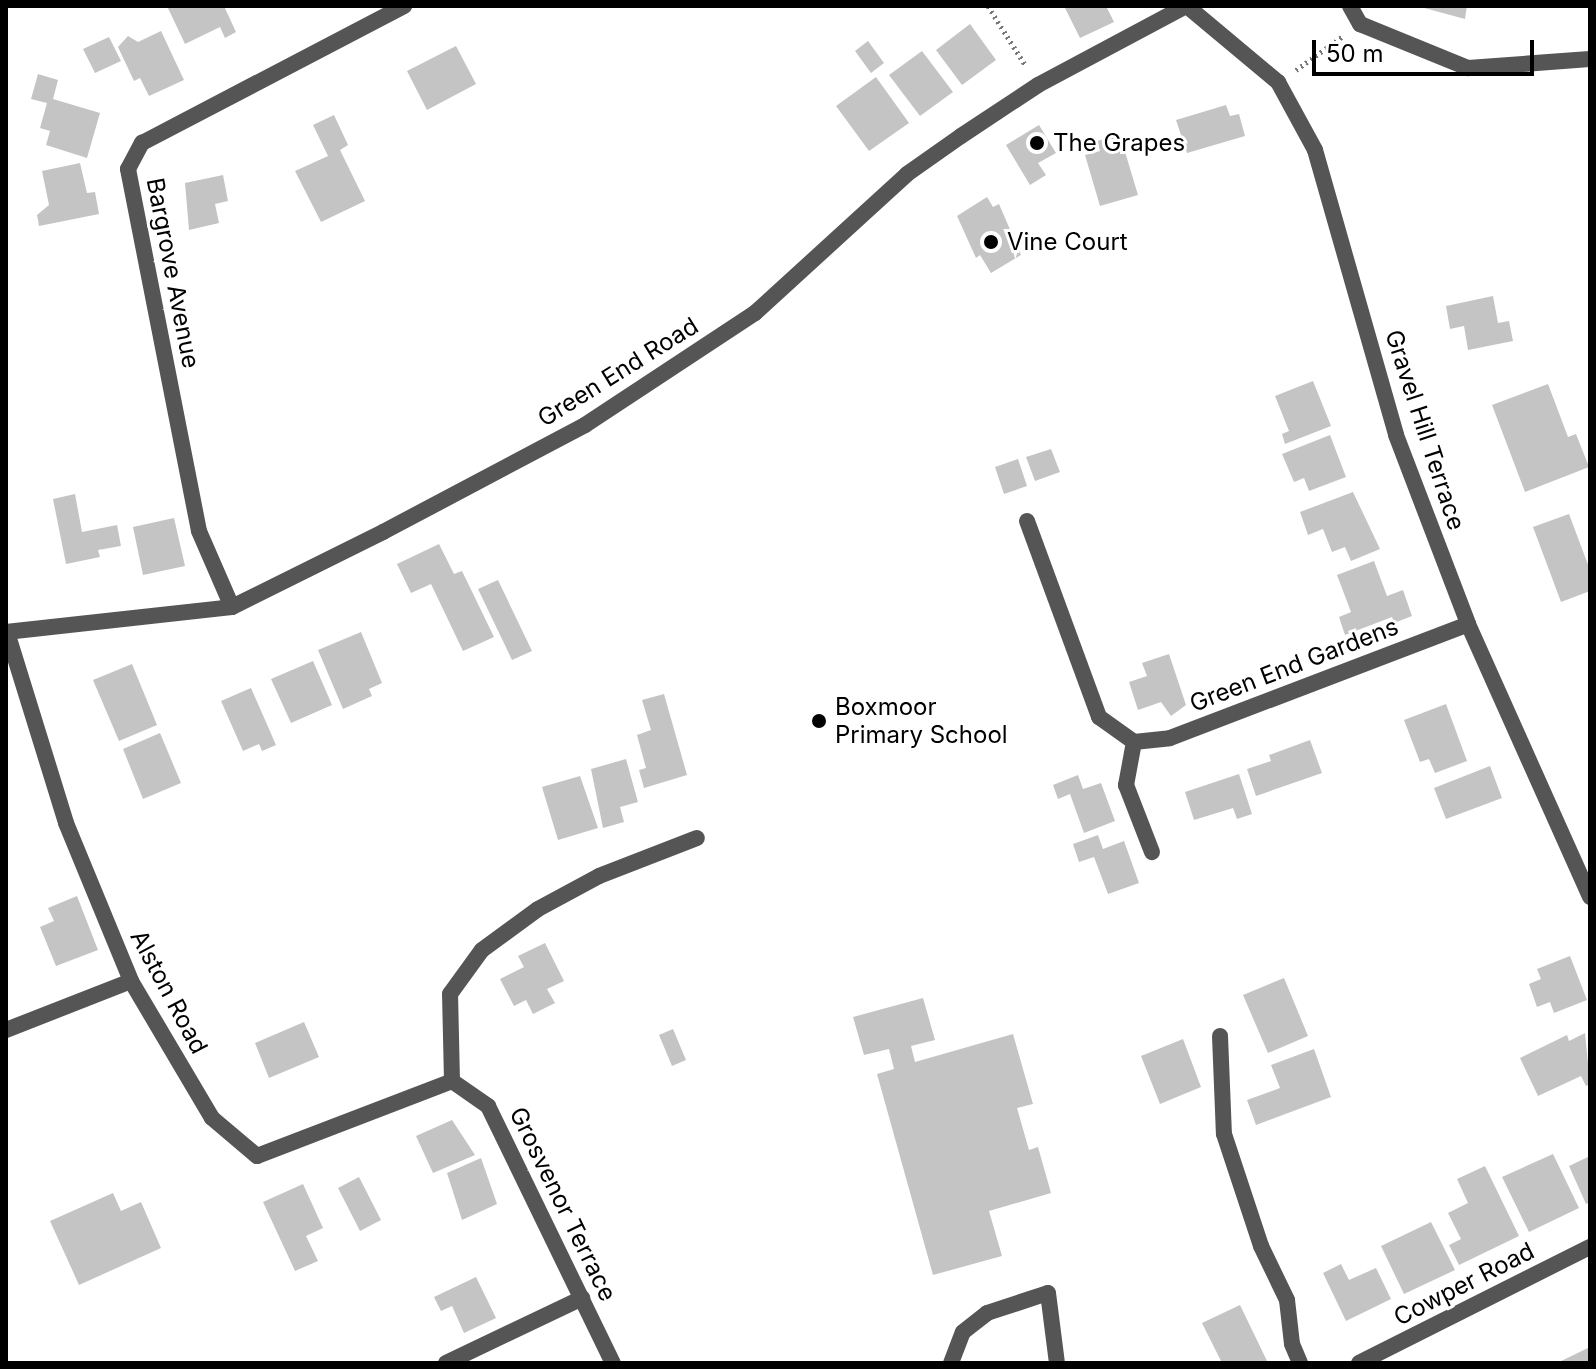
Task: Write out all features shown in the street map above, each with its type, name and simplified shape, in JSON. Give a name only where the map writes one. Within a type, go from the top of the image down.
[{"type":"street","name":"Bargrove Avenue","points":[[232,607],[199,531],[128,169],[142,143],[404,6]]},
{"type":"street","name":"Green End Road","points":[[6,632],[232,607],[585,425],[755,313],[907,174],[1038,85],[1187,6]]},
{"type":"street","name":"Gravel Hill Terrace","points":[[1187,6],[1278,82],[1315,150],[1396,435],[1468,624],[1590,897]]},
{"type":"street","points":[[1350,6],[1360,24],[1468,68],[1590,59]]},
{"type":"street","points":[[1027,521],[1099,717],[1134,742],[1126,785],[1152,852]]},
{"type":"street","name":"Green End Gardens","points":[[1134,742],[1170,738],[1468,624]]},
{"type":"street","name":"Alston Road","points":[[6,632],[66,823],[131,981],[212,1118],[257,1156],[452,1081]]},
{"type":"street","points":[[452,1081],[450,994],[482,950],[538,909],[599,876],[697,838]]},
{"type":"street","points":[[6,1030],[131,981]]},
{"type":"street","points":[[1220,1036],[1224,1134],[1261,1246],[1287,1300],[1292,1344],[1300,1363]]},
{"type":"street","name":"Grosvenor Terrace","points":[[452,1081],[488,1106],[613,1363]]},
{"type":"street","name":"Cowper Road","points":[[1359,1363],[1590,1247]]},
{"type":"street","points":[[951,1363],[963,1332],[987,1313],[1048,1293],[1057,1363]]},
{"type":"street","points":[[446,1363],[582,1298]]},
{"type":"path","points":[[988,6],[1038,85]]},
{"type":"path","points":[[1278,82],[1360,24]]},
{"type":"building","points":[[167,6],[224,6],[236,32],[225,38],[220,27],[185,44]]},
{"type":"building","points":[[1064,6],[1106,6],[1114,22],[1080,38]]},
{"type":"building","points":[[1417,6],[1467,6],[1465,19]]},
{"type":"building","points":[[970,24],[996,60],[962,85],[936,50]]},
{"type":"building","points":[[161,31],[184,80],[149,96],[140,78],[134,81],[118,47],[128,36],[138,42]]},
{"type":"building","points":[[109,37],[121,61],[95,73],[83,49]]},
{"type":"building","points":[[868,41],[884,63],[871,73],[855,51]]},
{"type":"building","points":[[456,46],[476,84],[427,110],[407,71]]},
{"type":"building","points":[[922,51],[953,92],[920,116],[889,75]]},
{"type":"building","points":[[38,74],[58,80],[53,99],[100,113],[87,158],[46,145],[50,131],[40,128],[47,103],[31,99]]},
{"type":"building","points":[[876,77],[909,123],[869,151],[836,106]]},
{"type":"building","points":[[1226,105],[1230,116],[1239,114],[1245,136],[1187,153],[1176,120]]},
{"type":"building","points":[[334,115],[348,145],[340,150],[365,201],[321,222],[295,171],[328,156],[313,125]]},
{"type":"building","points":[[1039,125],[1056,153],[1038,163],[1046,175],[1030,185],[1006,145]]},
{"type":"building","points":[[1120,135],[1138,195],[1100,206],[1085,155],[1100,151],[1097,141]]},
{"type":"building","points":[[80,163],[87,193],[95,192],[99,214],[39,226],[37,215],[49,205],[42,171]]},
{"type":"building","points":[[223,175],[228,201],[215,204],[219,223],[189,230],[185,183]]},
{"type":"building","name":"Vine Court","points":[[987,197],[993,207],[999,204],[1021,255],[991,273],[980,255],[976,258],[957,216]]},
{"type":"building","points":[[1493,296],[1498,323],[1509,321],[1513,341],[1468,350],[1464,326],[1450,329],[1446,306]]},
{"type":"building","points":[[1313,381],[1331,426],[1285,444],[1282,434],[1289,431],[1275,396]]},
{"type":"building","points":[[1548,384],[1568,437],[1576,434],[1589,467],[1525,492],[1492,405]]},
{"type":"building","points":[[1330,435],[1346,477],[1309,491],[1304,478],[1294,482],[1282,454]]},
{"type":"building","points":[[1051,449],[1060,472],[1035,481],[1026,457]]},
{"type":"building","points":[[1018,459],[1027,486],[1004,494],[995,467]]},
{"type":"building","points":[[1353,492],[1380,549],[1351,561],[1345,547],[1332,552],[1323,529],[1308,535],[1300,512]]},
{"type":"building","points":[[75,494],[82,532],[117,525],[121,546],[98,550],[100,557],[66,564],[53,499]]},
{"type":"building","points":[[1569,514],[1590,570],[1590,591],[1561,602],[1533,527]]},
{"type":"building","points":[[174,518],[185,566],[143,575],[133,527]]},
{"type":"building","points":[[439,544],[454,574],[462,571],[494,637],[463,651],[431,584],[411,593],[397,564]]},
{"type":"building","points":[[1374,561],[1387,596],[1403,590],[1412,616],[1394,623],[1392,617],[1345,635],[1339,617],[1351,612],[1337,575]]},
{"type":"building","points":[[498,580],[532,651],[512,660],[478,589]]},
{"type":"building","points":[[361,632],[382,683],[369,689],[372,696],[343,709],[318,650]]},
{"type":"building","points":[[1169,654],[1186,705],[1171,716],[1161,702],[1138,710],[1129,682],[1147,676],[1142,663]]},
{"type":"building","points":[[313,661],[332,705],[291,723],[271,679]]},
{"type":"building","points":[[132,664],[157,725],[119,741],[93,680]]},
{"type":"building","points":[[251,688],[276,745],[262,751],[259,744],[243,751],[221,701]]},
{"type":"building","points":[[664,694],[687,775],[644,788],[639,770],[646,768],[637,735],[651,730],[642,700]]},
{"type":"building","points":[[1446,704],[1467,761],[1435,773],[1429,759],[1420,762],[1404,720]]},
{"type":"building","points":[[160,733],[181,783],[143,799],[123,749]]},
{"type":"building","points":[[1310,740],[1322,773],[1256,796],[1247,769],[1271,761],[1269,755]]},
{"type":"building","points":[[626,759],[638,802],[620,807],[624,822],[603,828],[591,769]]},
{"type":"building","points":[[1490,766],[1502,798],[1446,819],[1434,788]]},
{"type":"building","points":[[1239,774],[1252,814],[1237,819],[1233,808],[1194,820],[1185,792]]},
{"type":"building","points":[[1078,775],[1083,789],[1101,783],[1115,821],[1084,833],[1070,794],[1058,799],[1053,785]]},
{"type":"building","points":[[580,776],[598,828],[558,840],[542,787]]},
{"type":"building","points":[[1098,835],[1103,849],[1124,841],[1139,883],[1108,894],[1094,857],[1079,862],[1073,844]]},
{"type":"building","points":[[77,896],[98,950],[56,966],[40,927],[54,921],[48,908]]},
{"type":"building","points":[[545,943],[564,981],[547,989],[555,1003],[533,1014],[526,1000],[514,1006],[500,979],[524,967],[518,956]]},
{"type":"building","points":[[1570,956],[1587,1000],[1554,1013],[1550,1002],[1537,1007],[1529,984],[1541,979],[1537,969]]},
{"type":"building","points":[[1284,978],[1308,1036],[1268,1053],[1243,995]]},
{"type":"building","points":[[923,998],[935,1040],[911,1046],[915,1062],[1013,1034],[1033,1104],[1017,1108],[1029,1150],[1038,1147],[1051,1193],[989,1211],[1002,1256],[933,1275],[877,1074],[894,1069],[889,1049],[864,1055],[853,1017]]},
{"type":"building","points":[[304,1022],[319,1057],[269,1078],[255,1043]]},
{"type":"building","points":[[673,1029],[686,1060],[672,1066],[659,1035]]},
{"type":"building","points":[[1585,1033],[1590,1084],[1586,1086],[1581,1076],[1538,1096],[1520,1058],[1567,1035],[1569,1041]]},
{"type":"building","points":[[1183,1039],[1201,1087],[1160,1104],[1141,1056]]},
{"type":"building","points":[[1314,1049],[1331,1097],[1256,1125],[1247,1100],[1280,1088],[1271,1065]]},
{"type":"building","points":[[452,1120],[475,1155],[433,1173],[416,1136]]},
{"type":"building","points":[[1553,1154],[1579,1208],[1529,1232],[1502,1177]]},
{"type":"building","points":[[1590,1156],[1590,1202],[1586,1204],[1569,1166]]},
{"type":"building","points":[[481,1158],[497,1204],[462,1220],[447,1173]]},
{"type":"building","points":[[1485,1166],[1519,1236],[1459,1265],[1449,1245],[1461,1239],[1448,1213],[1468,1203],[1457,1179]]},
{"type":"building","points":[[359,1177],[381,1220],[360,1231],[338,1188]]},
{"type":"building","points":[[303,1184],[323,1228],[306,1236],[318,1261],[295,1271],[263,1202]]},
{"type":"building","points":[[113,1193],[121,1211],[141,1202],[161,1248],[79,1285],[50,1221]]},
{"type":"building","points":[[1431,1222],[1455,1270],[1404,1294],[1381,1246]]},
{"type":"building","points":[[1341,1264],[1349,1280],[1376,1268],[1391,1299],[1346,1321],[1323,1273]]},
{"type":"building","points":[[476,1277],[496,1318],[464,1333],[452,1306],[441,1311],[434,1297]]},
{"type":"building","points":[[1240,1305],[1268,1363],[1222,1363],[1202,1323]]},
{"type":"building","points":[[1590,1347],[1590,1363],[1557,1363]]},
{"type":"place","name":"The Grapes","points":[[1037,143]]},
{"type":"place","name":"Vine Court","points":[[991,242]]},
{"type":"place","name":"Boxmoor Primary School","points":[[819,721]]}]
